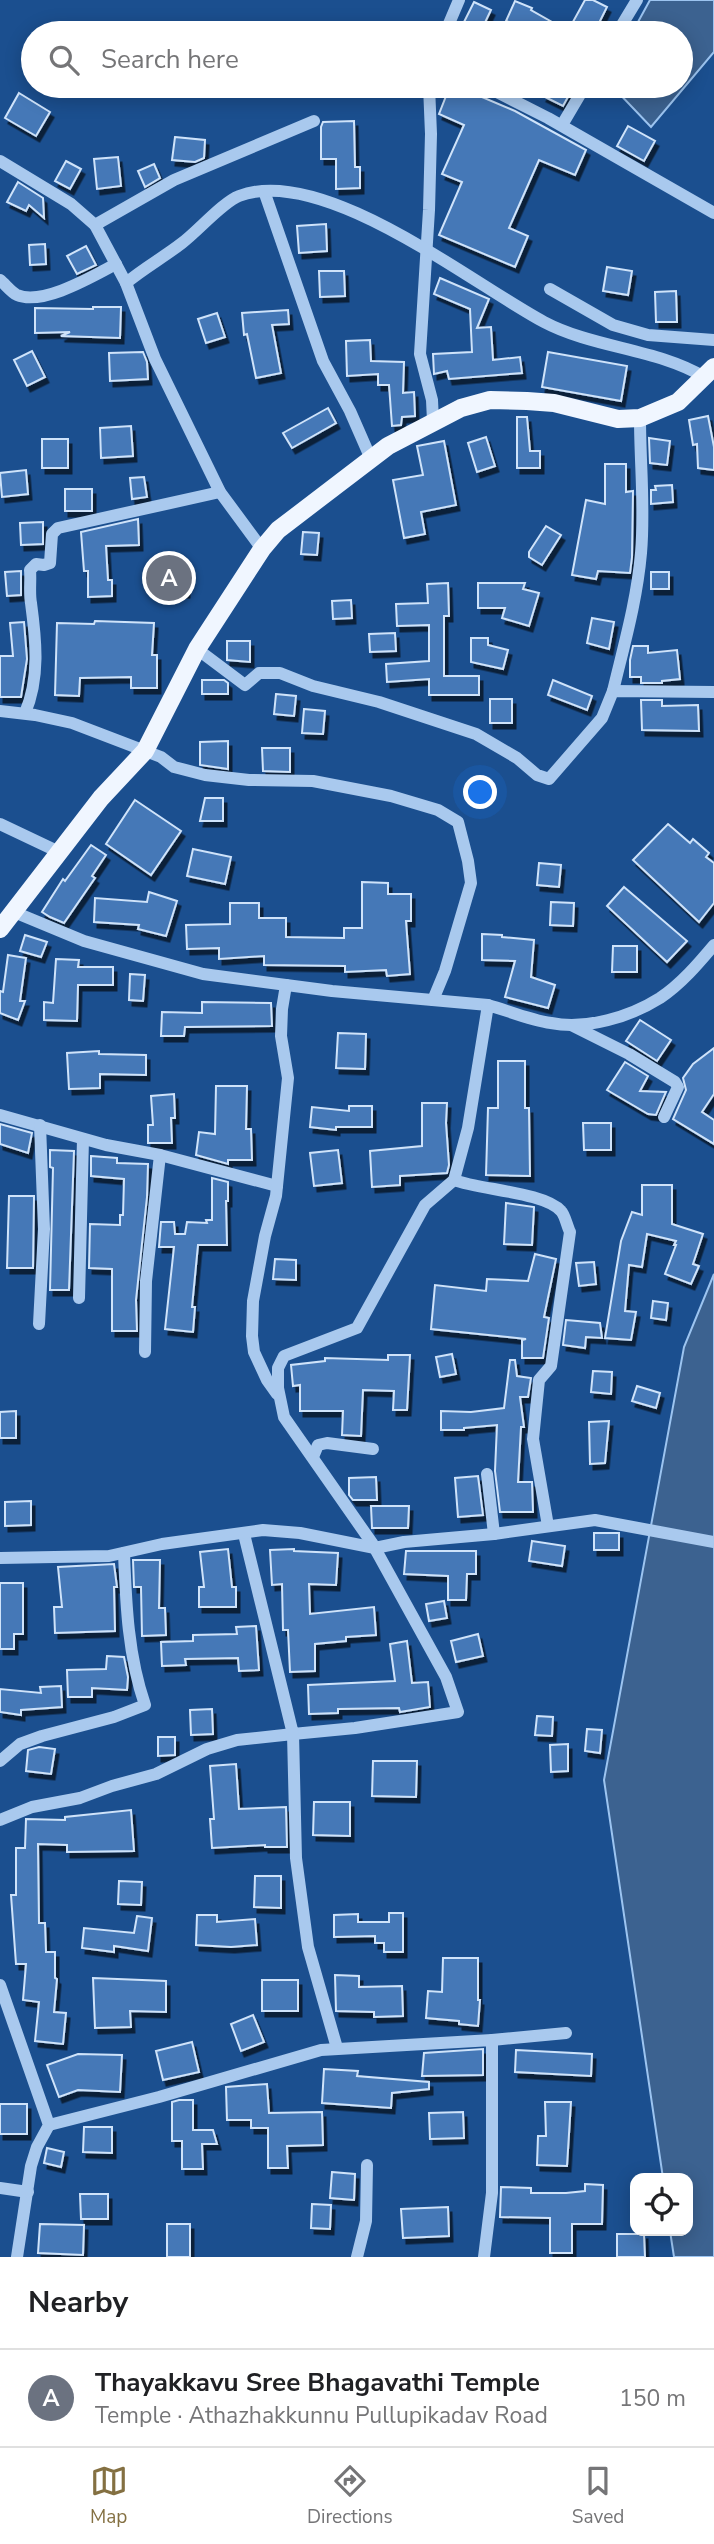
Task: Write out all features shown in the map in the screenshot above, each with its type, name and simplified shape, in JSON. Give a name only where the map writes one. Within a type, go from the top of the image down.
[{"type":"main road","points":[[0,929],[101,797],[145,751],[197,649],[262,549],[278,530],[388,446],[461,408],[490,400],[554,403],[618,419],[640,418],[678,402],[709,372]]},
{"type":"street","points":[[450,21],[459,0]]},
{"type":"street","points":[[624,21],[637,0]]},
{"type":"street","points":[[430,98],[427,248],[420,354],[432,400],[433,421]]},
{"type":"street","points":[[509,98],[562,125],[714,213]]},
{"type":"street","points":[[562,125],[578,98]]},
{"type":"street","points":[[95,225],[174,180],[314,121]]},
{"type":"street","points":[[0,161],[71,204],[95,225],[126,283],[155,359],[220,492],[262,549]]},
{"type":"street","points":[[264,191],[323,361],[350,411],[371,459]]},
{"type":"street","points":[[126,283],[182,243],[238,196],[264,191],[295,191],[365,216],[427,248],[450,266],[548,324],[619,349],[709,372]]},
{"type":"street","points":[[0,280],[16,295],[30,297],[76,285],[116,264]]},
{"type":"street","points":[[550,289],[613,325],[649,335],[714,340]]},
{"type":"street","points":[[197,649],[245,684],[259,673],[280,673],[313,686],[379,702],[476,733],[517,758],[537,775],[549,779],[602,719],[613,691],[635,602],[641,553],[643,503],[640,418]]},
{"type":"street","points":[[25,713],[33,695],[35,662],[30,569],[36,564],[50,563],[52,534],[58,528],[220,492]]},
{"type":"street","points":[[613,691],[714,692]]},
{"type":"street","points":[[0,711],[25,713],[72,723],[161,757],[174,767],[205,775],[249,780],[313,781],[391,796],[438,810],[458,822],[471,883],[445,971],[433,1000]]},
{"type":"street","points":[[0,824],[59,852]]},
{"type":"street","points":[[14,912],[85,941],[190,970],[286,985],[488,1005],[550,1023],[573,1026],[608,1020],[660,998],[695,967],[714,945]]},
{"type":"street","points":[[280,1398],[254,1352],[252,1336],[257,1272],[277,1186],[288,1078],[281,1036],[286,985]]},
{"type":"street","points":[[0,1819],[32,1807],[80,1798],[156,1774],[207,1749],[237,1740],[355,1728],[458,1712],[446,1677],[374,1548],[284,1417],[278,1368],[284,1356],[357,1328],[425,1205],[454,1180],[468,1128],[488,1005]]},
{"type":"street","points":[[573,1026],[629,1054],[675,1082],[678,1087],[664,1117]]},
{"type":"street","points":[[0,1115],[83,1139],[160,1155],[277,1186]]},
{"type":"street","points":[[39,1324],[44,1228],[40,1125]]},
{"type":"street","points":[[79,1298],[83,1139]]},
{"type":"street","points":[[145,1352],[146,1281],[160,1155]]},
{"type":"street","points":[[454,1180],[543,1201],[562,1211],[569,1232],[551,1366],[539,1380],[533,1439],[548,1526]]},
{"type":"street","points":[[313,1457],[318,1445],[327,1443],[373,1449]]},
{"type":"street","points":[[487,1474],[494,1534]]},
{"type":"street","points":[[0,1558],[109,1556],[162,1544],[263,1530],[300,1533],[374,1548],[404,1542],[494,1534],[595,1520],[714,1542]]},
{"type":"street","points":[[244,1534],[293,1734],[296,1858],[308,1947],[337,2049]]},
{"type":"street","points":[[0,1761],[19,1744],[114,1717],[145,1705],[133,1661],[124,1553]]},
{"type":"street","points":[[0,1985],[49,2125]]},
{"type":"street","points":[[17,2257],[37,2147],[49,2125],[159,2098],[321,2050],[566,2033]]},
{"type":"street","points":[[484,2257],[492,2193],[492,2040]]},
{"type":"street","points":[[357,2257],[366,2221],[368,2165]]},
{"type":"street","points":[[0,2188],[28,2192]]},
{"type":"water","points":[[650,0],[714,0],[714,52],[693,77],[693,21],[639,21]]},
{"type":"water","points":[[623,98],[675,98],[651,127]]},
{"type":"water","points":[[714,1274],[714,2257],[674,2257],[671,2236],[693,2236],[693,2173],[662,2173],[604,1780],[684,1347]]},
{"type":"building","points":[[585,0],[593,0],[607,7],[600,21],[573,21]]},
{"type":"building","points":[[515,1],[532,8],[531,10],[550,21],[506,21]]},
{"type":"building","points":[[474,2],[491,10],[486,21],[464,21]]},
{"type":"building","points":[[19,93],[21,98],[27,98],[50,112],[36,136],[5,118]]},
{"type":"building","points":[[445,98],[484,98],[515,111],[586,150],[575,175],[539,160],[509,228],[528,236],[515,267],[439,235],[462,182],[442,174],[464,125],[439,114]]},
{"type":"building","points":[[547,98],[567,98],[563,106]]},
{"type":"building","points":[[354,121],[355,167],[360,167],[360,188],[336,189],[336,159],[321,159],[321,127],[323,122]]},
{"type":"building","points":[[628,126],[655,141],[644,161],[617,146]]},
{"type":"building","points":[[175,137],[205,140],[204,158],[195,162],[172,160]]},
{"type":"building","points":[[118,157],[121,186],[97,189],[94,159]]},
{"type":"building","points":[[66,161],[81,169],[70,189],[55,181]]},
{"type":"building","points":[[154,164],[160,178],[145,187],[138,171]]},
{"type":"building","points":[[18,182],[43,198],[44,218],[29,205],[26,211],[7,202]]},
{"type":"building","points":[[326,224],[327,251],[299,253],[297,226]]},
{"type":"building","points":[[45,244],[46,264],[30,265],[29,245]]},
{"type":"building","points":[[86,246],[96,265],[77,274],[67,256]]},
{"type":"building","points":[[607,267],[632,271],[628,295],[603,291]]},
{"type":"building","points":[[319,271],[344,271],[345,296],[320,297]]},
{"type":"building","points":[[440,278],[489,299],[477,328],[491,327],[493,360],[520,357],[522,373],[449,379],[447,371],[434,374],[433,354],[472,352],[470,309],[434,294]]},
{"type":"building","points":[[676,291],[677,322],[656,322],[655,292]]},
{"type":"building","points":[[121,307],[120,338],[61,336],[70,332],[35,333],[35,308]]},
{"type":"building","points":[[288,310],[289,324],[272,325],[281,373],[256,378],[247,334],[244,335],[242,313]]},
{"type":"building","points":[[217,313],[225,337],[206,343],[198,319]]},
{"type":"building","points":[[370,340],[371,361],[404,362],[403,393],[414,392],[415,416],[402,417],[401,425],[392,426],[389,385],[378,385],[378,374],[347,376],[346,341]]},
{"type":"building","points":[[32,351],[45,377],[27,386],[14,360]]},
{"type":"building","points":[[143,352],[147,362],[148,379],[110,381],[109,353]]},
{"type":"building","points":[[548,352],[627,366],[621,401],[542,387]]},
{"type":"building","points":[[328,408],[336,423],[292,448],[283,433]]},
{"type":"building","points":[[708,416],[714,447],[714,470],[698,468],[697,444],[693,445],[689,420]]},
{"type":"building","points":[[517,417],[527,417],[530,451],[540,451],[540,468],[517,468]]},
{"type":"building","points":[[131,426],[133,456],[101,458],[100,428]]},
{"type":"building","points":[[486,437],[495,466],[477,472],[468,443]]},
{"type":"building","points":[[649,438],[670,441],[667,465],[650,463]]},
{"type":"building","points":[[42,439],[68,439],[68,468],[42,468]]},
{"type":"building","points":[[444,441],[456,505],[421,512],[425,534],[404,538],[393,480],[423,475],[417,446]]},
{"type":"building","points":[[605,464],[626,464],[626,492],[633,491],[630,573],[598,571],[596,579],[572,575],[586,500],[605,504]]},
{"type":"building","points":[[26,470],[28,494],[2,497],[0,473]]},
{"type":"building","points":[[144,477],[147,497],[132,499],[130,478]]},
{"type":"building","points":[[672,485],[673,502],[651,504],[651,490],[656,490],[655,486]]},
{"type":"building","points":[[65,489],[92,489],[92,511],[65,511]]},
{"type":"building","points":[[138,519],[139,545],[106,546],[112,596],[88,597],[88,571],[84,571],[81,532]]},
{"type":"building","points":[[43,522],[43,544],[21,545],[20,523]]},
{"type":"building","points":[[546,526],[561,535],[542,565],[529,557],[529,552]]},
{"type":"building","points":[[303,532],[319,533],[317,555],[301,554]]},
{"type":"building","points":[[152,563],[186,564],[186,592],[151,592]]},
{"type":"building","points":[[21,571],[21,595],[7,596],[5,572]]},
{"type":"building","points":[[651,572],[669,572],[669,589],[651,589]]},
{"type":"building","points":[[448,583],[449,616],[444,616],[444,676],[479,676],[479,695],[429,695],[429,679],[387,682],[386,664],[429,661],[429,625],[397,626],[396,604],[428,603],[427,584]]},
{"type":"building","points":[[478,583],[525,583],[523,589],[539,593],[529,626],[502,618],[505,608],[478,608]]},
{"type":"building","points":[[351,600],[352,618],[333,619],[332,601]]},
{"type":"building","points":[[592,618],[614,622],[609,649],[587,643]]},
{"type":"building","points":[[95,621],[154,623],[152,655],[157,655],[157,688],[131,688],[131,677],[80,678],[79,696],[55,695],[57,623],[94,624]]},
{"type":"building","points":[[24,622],[27,659],[21,697],[0,697],[0,656],[13,656],[10,623]]},
{"type":"building","points":[[395,633],[396,651],[370,652],[369,634]]},
{"type":"building","points":[[471,638],[488,638],[488,645],[508,650],[503,669],[471,662]]},
{"type":"building","points":[[227,641],[250,641],[250,662],[227,660]]},
{"type":"building","points":[[633,646],[648,646],[648,653],[677,650],[680,679],[662,683],[641,683],[641,677],[630,677]]},
{"type":"building","points":[[202,680],[224,680],[228,683],[228,694],[202,694]]},
{"type":"building","points":[[553,680],[592,696],[587,710],[548,695]]},
{"type":"building","points":[[276,694],[296,696],[294,716],[274,714]]},
{"type":"building","points":[[490,699],[512,699],[512,723],[490,723]]},
{"type":"building","points":[[641,700],[662,700],[662,706],[698,705],[699,731],[642,730]]},
{"type":"building","points":[[304,709],[325,711],[323,734],[302,733]]},
{"type":"building","points":[[228,741],[228,769],[200,765],[200,742]]},
{"type":"building","points":[[262,748],[290,748],[290,772],[263,771]]},
{"type":"building","points":[[205,798],[223,798],[223,821],[200,821]]},
{"type":"building","points":[[135,800],[181,831],[151,875],[106,844]]},
{"type":"building","points":[[668,824],[690,843],[693,839],[709,853],[706,857],[714,863],[714,903],[699,922],[633,860]]},
{"type":"building","points":[[91,845],[106,855],[92,876],[95,878],[64,923],[42,912],[63,879],[65,881]]},
{"type":"building","points":[[193,849],[231,857],[225,884],[187,876]]},
{"type":"building","points":[[539,863],[561,865],[559,887],[537,885]]},
{"type":"building","points":[[362,882],[388,883],[388,894],[411,894],[411,921],[406,921],[410,974],[387,976],[386,970],[345,972],[345,966],[264,965],[264,956],[219,959],[219,948],[187,949],[186,925],[230,924],[230,903],[259,903],[259,918],[286,918],[286,937],[344,938],[344,928],[362,928]]},
{"type":"building","points":[[624,887],[687,941],[667,962],[607,906]]},
{"type":"building","points":[[149,892],[177,901],[166,936],[138,929],[139,925],[94,922],[95,898],[147,902]]},
{"type":"building","points":[[551,902],[574,903],[573,926],[550,925]]},
{"type":"building","points":[[482,934],[534,940],[531,977],[555,985],[548,1008],[505,997],[515,961],[482,960]]},
{"type":"building","points":[[25,935],[47,942],[41,957],[20,951]]},
{"type":"building","points":[[613,946],[637,946],[637,972],[612,972]]},
{"type":"building","points":[[8,955],[26,958],[20,1001],[25,1001],[18,1020],[0,1013],[0,991],[3,992]]},
{"type":"building","points":[[56,959],[79,960],[78,967],[113,967],[113,985],[78,985],[77,1021],[44,1020],[44,1002],[53,1003]]},
{"type":"building","points":[[130,974],[145,975],[143,1001],[129,1000]]},
{"type":"building","points":[[202,1002],[271,1003],[272,1026],[185,1027],[184,1036],[161,1036],[162,1012],[202,1013]]},
{"type":"building","points":[[640,1020],[671,1040],[657,1061],[626,1041]]},
{"type":"building","points":[[338,1033],[366,1034],[365,1069],[336,1068]]},
{"type":"building","points":[[714,1048],[714,1094],[702,1112],[714,1120],[714,1144],[673,1119],[686,1090],[683,1078],[693,1064]]},
{"type":"building","points":[[99,1051],[99,1054],[146,1055],[146,1075],[100,1074],[100,1088],[69,1089],[67,1053]]},
{"type":"building","points":[[498,1061],[525,1061],[530,1176],[486,1175],[488,1108],[498,1108]]},
{"type":"building","points":[[625,1062],[648,1076],[640,1091],[666,1092],[656,1115],[648,1114],[607,1090]]},
{"type":"building","points":[[216,1086],[247,1086],[246,1129],[251,1129],[252,1160],[228,1160],[228,1164],[196,1155],[199,1132],[215,1134]]},
{"type":"building","points":[[174,1094],[172,1143],[148,1143],[148,1125],[153,1125],[151,1096]]},
{"type":"building","points":[[422,1103],[447,1103],[447,1173],[400,1176],[400,1185],[372,1187],[370,1151],[422,1146]]},
{"type":"building","points":[[349,1106],[372,1106],[372,1127],[336,1127],[336,1130],[310,1127],[312,1107],[349,1111]]},
{"type":"building","points":[[583,1123],[611,1123],[611,1150],[584,1150]]},
{"type":"building","points":[[0,1124],[32,1133],[28,1153],[0,1144]]},
{"type":"building","points":[[50,1150],[74,1151],[69,1290],[50,1290],[53,1168],[50,1167]]},
{"type":"building","points":[[338,1150],[342,1183],[314,1186],[310,1153]]},
{"type":"building","points":[[91,1156],[117,1158],[117,1163],[148,1164],[136,1300],[137,1331],[112,1331],[112,1269],[89,1268],[90,1224],[120,1225],[120,1215],[123,1215],[124,1179],[91,1176]]},
{"type":"building","points":[[212,1178],[228,1182],[227,1245],[198,1245],[192,1307],[195,1307],[193,1332],[165,1329],[174,1247],[159,1247],[161,1222],[174,1222],[175,1234],[185,1234],[187,1222],[207,1223],[206,1220],[212,1220]]},
{"type":"building","points":[[642,1185],[672,1185],[672,1224],[703,1234],[693,1264],[699,1266],[691,1284],[665,1274],[676,1241],[647,1234],[642,1267],[629,1265],[625,1311],[636,1312],[631,1340],[605,1338],[621,1241],[632,1212],[642,1215]]},
{"type":"building","points":[[9,1196],[34,1196],[33,1268],[7,1268]]},
{"type":"building","points":[[506,1203],[534,1207],[532,1245],[504,1244]]},
{"type":"building","points":[[535,1254],[556,1259],[544,1317],[549,1318],[543,1358],[522,1358],[522,1340],[526,1339],[431,1329],[435,1285],[486,1291],[487,1279],[528,1281]]},
{"type":"building","points":[[275,1259],[296,1260],[296,1280],[273,1279]]},
{"type":"building","points":[[594,1262],[596,1284],[579,1286],[576,1263]]},
{"type":"building","points":[[653,1301],[668,1303],[666,1320],[651,1318]]},
{"type":"building","points":[[566,1320],[600,1323],[602,1338],[586,1337],[585,1348],[563,1345]]},
{"type":"building","points":[[452,1354],[456,1374],[440,1377],[436,1357]]},
{"type":"building","points":[[388,1355],[410,1355],[407,1410],[393,1410],[394,1391],[363,1390],[361,1436],[342,1435],[343,1411],[300,1411],[300,1385],[293,1386],[291,1365],[325,1361],[325,1358],[388,1360]]},
{"type":"building","points":[[510,1360],[515,1360],[517,1376],[531,1378],[528,1397],[520,1397],[524,1427],[521,1427],[518,1482],[532,1482],[533,1512],[500,1512],[495,1471],[497,1425],[441,1430],[441,1411],[471,1412],[504,1408]]},
{"type":"building","points":[[593,1371],[612,1372],[611,1394],[591,1392]]},
{"type":"building","points":[[637,1386],[660,1393],[656,1408],[632,1401]]},
{"type":"building","points":[[16,1411],[16,1438],[0,1438],[0,1412]]},
{"type":"building","points":[[609,1421],[605,1463],[590,1464],[589,1422]]},
{"type":"building","points":[[478,1476],[483,1515],[458,1517],[455,1478]]},
{"type":"building","points":[[376,1477],[377,1500],[353,1500],[349,1495],[349,1478]]},
{"type":"building","points":[[31,1501],[31,1525],[5,1526],[5,1502]]},
{"type":"building","points":[[371,1506],[409,1506],[408,1528],[372,1528]]},
{"type":"building","points":[[594,1533],[619,1533],[619,1550],[594,1550]]},
{"type":"building","points":[[532,1541],[565,1546],[562,1566],[529,1561]]},
{"type":"building","points":[[228,1549],[232,1587],[236,1587],[236,1607],[199,1607],[199,1587],[204,1587],[200,1552]]},
{"type":"building","points":[[270,1550],[338,1553],[336,1585],[309,1584],[310,1614],[374,1607],[376,1635],[346,1637],[346,1641],[315,1644],[315,1671],[290,1672],[288,1630],[283,1630],[282,1584],[272,1585]]},
{"type":"building","points":[[406,1551],[476,1551],[476,1574],[467,1574],[466,1600],[448,1600],[448,1576],[404,1574]]},
{"type":"building","points":[[133,1560],[160,1560],[159,1608],[165,1608],[166,1635],[142,1636],[141,1587],[134,1587]]},
{"type":"building","points":[[114,1564],[117,1587],[114,1587],[115,1631],[55,1633],[54,1607],[62,1607],[58,1567]]},
{"type":"building","points":[[0,1583],[23,1583],[23,1634],[14,1634],[14,1649],[0,1649]]},
{"type":"building","points":[[444,1601],[447,1618],[429,1621],[426,1604]]},
{"type":"building","points":[[256,1626],[259,1670],[239,1671],[238,1658],[185,1659],[186,1665],[162,1666],[161,1642],[193,1641],[193,1635],[237,1634],[236,1627]]},
{"type":"building","points":[[478,1634],[483,1656],[456,1662],[451,1641]]},
{"type":"building","points":[[407,1641],[412,1683],[428,1682],[430,1707],[400,1712],[399,1708],[338,1709],[338,1713],[309,1714],[308,1685],[395,1681],[390,1644]]},
{"type":"building","points":[[107,1656],[124,1657],[128,1677],[127,1690],[92,1688],[92,1697],[68,1697],[67,1670],[106,1669]]},
{"type":"building","points":[[61,1686],[62,1707],[21,1710],[21,1715],[0,1712],[0,1689],[41,1693],[40,1687]]},
{"type":"building","points":[[212,1709],[213,1734],[191,1735],[190,1710]]},
{"type":"building","points":[[537,1716],[553,1717],[552,1736],[535,1735]]},
{"type":"building","points":[[587,1729],[602,1730],[600,1753],[585,1751]]},
{"type":"building","points":[[158,1737],[175,1737],[175,1755],[158,1756]]},
{"type":"building","points":[[568,1744],[568,1771],[551,1772],[550,1745]]},
{"type":"building","points":[[39,1747],[55,1749],[51,1774],[26,1771],[28,1750]]},
{"type":"building","points":[[373,1761],[417,1761],[416,1797],[372,1796]]},
{"type":"building","points":[[236,1764],[239,1809],[286,1807],[287,1847],[265,1845],[212,1848],[210,1819],[214,1819],[210,1766]]},
{"type":"building","points":[[314,1802],[350,1802],[350,1836],[313,1835]]},
{"type":"building","points":[[131,1810],[134,1851],[67,1852],[67,1845],[38,1844],[39,1923],[45,1923],[46,1952],[55,1952],[57,1979],[54,2012],[66,2013],[63,2044],[35,2041],[39,2002],[23,2000],[26,1964],[16,1964],[11,1895],[16,1895],[16,1848],[25,1848],[26,1819],[65,1820],[65,1817]]},
{"type":"building","points":[[255,1876],[281,1876],[281,1908],[254,1907]]},
{"type":"building","points":[[119,1881],[142,1882],[141,1905],[118,1904]]},
{"type":"building","points":[[389,1913],[403,1913],[403,1952],[384,1952],[384,1943],[375,1943],[375,1936],[334,1937],[334,1915],[358,1914],[358,1922],[389,1922]]},
{"type":"building","points":[[197,1915],[217,1915],[217,1922],[255,1919],[257,1945],[196,1945]]},
{"type":"building","points":[[137,1916],[152,1918],[148,1951],[114,1946],[114,1952],[82,1948],[84,1928],[134,1933]]},
{"type":"building","points":[[443,1958],[478,1958],[478,2026],[426,2018],[428,1991],[442,1992]]},
{"type":"building","points":[[335,1975],[359,1976],[359,1987],[402,1986],[403,2016],[374,2017],[374,2012],[336,2011]]},
{"type":"building","points":[[93,1978],[166,1981],[166,2012],[130,2011],[131,2027],[95,2028]]},
{"type":"building","points":[[262,1980],[298,1980],[298,2011],[262,2011]]},
{"type":"building","points":[[253,2015],[264,2042],[241,2051],[231,2024]]},
{"type":"building","points":[[192,2042],[199,2072],[163,2080],[156,2051]]},
{"type":"building","points":[[483,2049],[483,2075],[422,2076],[424,2053]]},
{"type":"building","points":[[516,2050],[592,2054],[591,2076],[515,2072]]},
{"type":"building","points":[[78,2054],[122,2055],[120,2092],[78,2090],[59,2097],[47,2065]]},
{"type":"building","points":[[324,2069],[358,2071],[357,2076],[429,2082],[429,2089],[392,2093],[391,2108],[322,2103]]},
{"type":"building","points":[[267,2084],[269,2113],[322,2112],[323,2145],[287,2146],[288,2168],[268,2168],[268,2128],[251,2128],[251,2120],[227,2120],[226,2087]]},
{"type":"building","points":[[193,2100],[193,2130],[213,2130],[217,2144],[202,2144],[203,2169],[182,2169],[182,2141],[172,2141],[172,2102]]},
{"type":"building","points":[[545,2102],[571,2102],[567,2166],[537,2165],[538,2136],[546,2136]]},
{"type":"building","points":[[0,2104],[27,2104],[27,2134],[0,2134]]},
{"type":"building","points":[[463,2112],[464,2138],[430,2139],[429,2113]]},
{"type":"building","points":[[84,2127],[112,2127],[112,2153],[83,2152]]},
{"type":"building","points":[[47,2148],[64,2152],[61,2167],[44,2163]]},
{"type":"building","points":[[332,2172],[355,2174],[354,2200],[330,2198]]},
{"type":"building","points":[[585,2184],[603,2185],[602,2224],[572,2224],[572,2253],[550,2253],[550,2218],[500,2217],[501,2187],[531,2188],[531,2193],[566,2193],[585,2191]]},
{"type":"building","points":[[80,2194],[108,2194],[108,2219],[81,2219]]},
{"type":"building","points":[[312,2204],[331,2205],[330,2229],[311,2228]]},
{"type":"building","points":[[448,2207],[449,2236],[403,2238],[401,2209]]},
{"type":"building","points":[[40,2224],[84,2225],[83,2255],[38,2253]]},
{"type":"building","points":[[167,2224],[190,2224],[190,2257],[167,2257]]},
{"type":"building","points":[[617,2234],[644,2236],[645,2257],[617,2257]]},
{"type":"place","name":"Thayakkavu Sree Bhagavathi Temple","points":[[169,578]]}]
